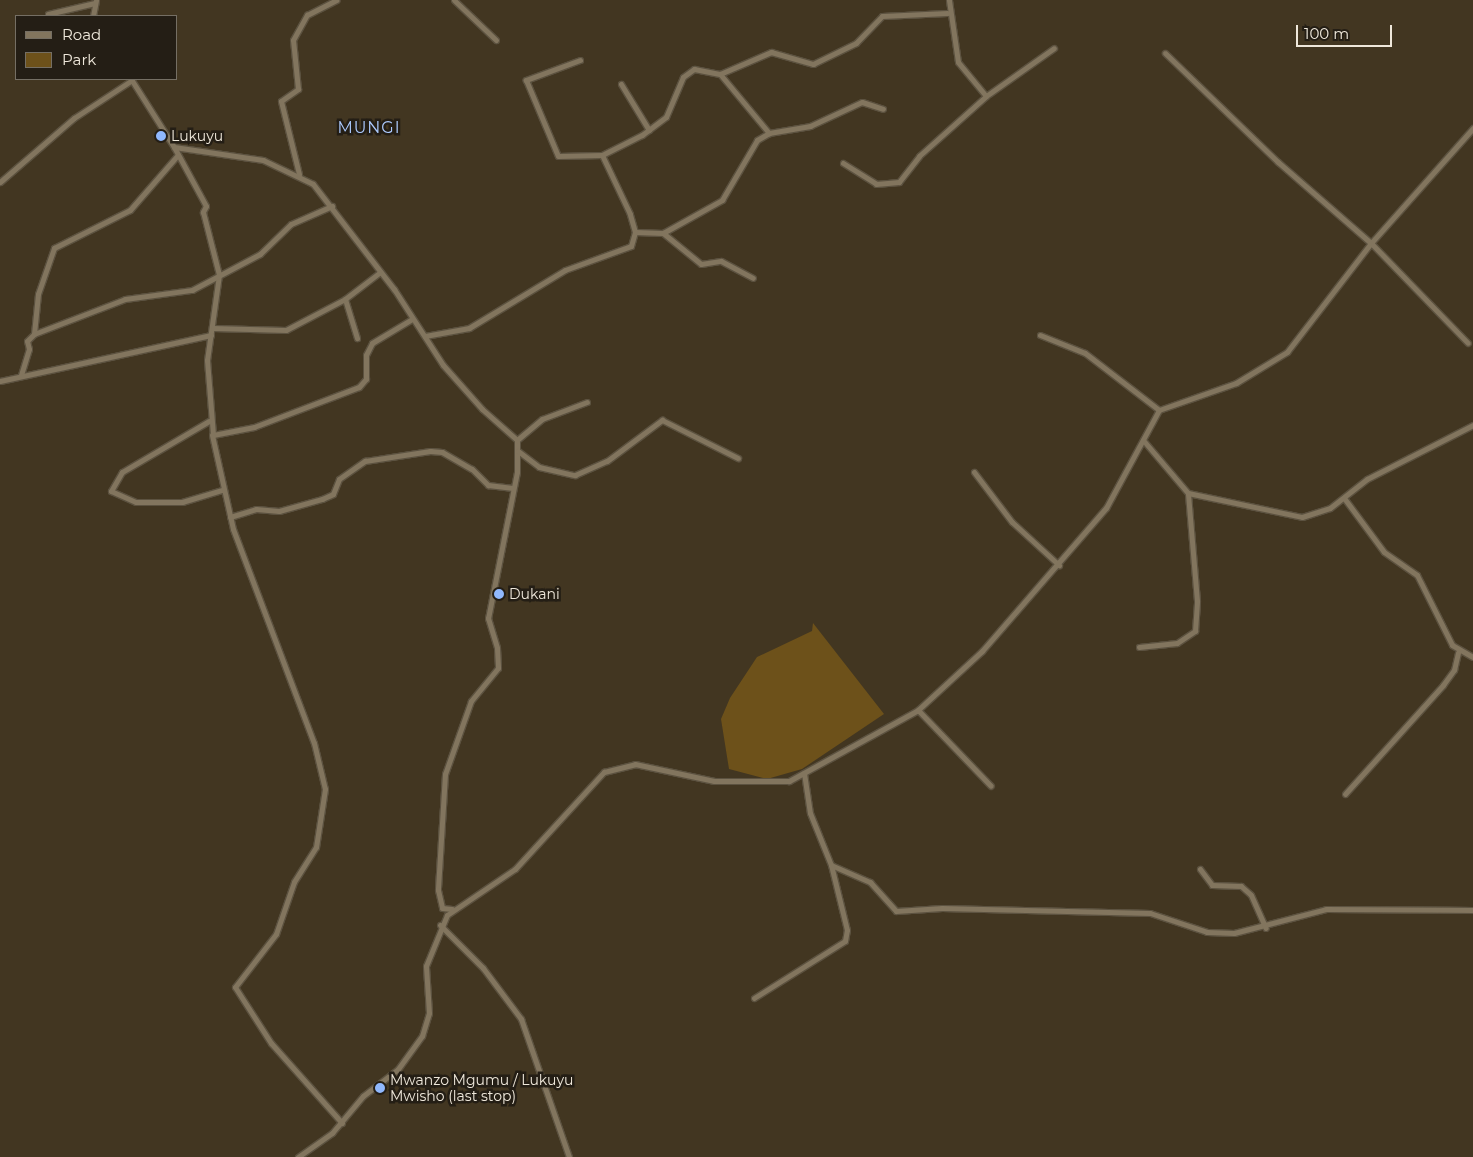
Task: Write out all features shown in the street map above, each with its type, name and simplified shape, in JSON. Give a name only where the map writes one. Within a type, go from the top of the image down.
[{"type":"street","points":[[299,174],[281,101],[298,89],[293,40],[307,16],[336,0]]},
{"type":"street","points":[[454,0],[496,40]]},
{"type":"street","points":[[949,0],[948,13],[958,62],[986,96]]},
{"type":"street","points":[[48,14],[95,2],[93,15]]},
{"type":"street","points":[[580,60],[529,77],[526,83],[558,156],[602,154],[649,130],[666,117],[688,71],[720,74],[763,53],[813,64],[856,43],[882,16],[948,13]]},
{"type":"street","points":[[843,163],[876,184],[899,182],[919,156],[986,96],[1054,48]]},
{"type":"street","points":[[1165,53],[1278,162],[1371,243],[1468,343]]},
{"type":"street","points":[[720,74],[769,133]]},
{"type":"street","points":[[0,182],[74,118],[131,80]]},
{"type":"street","points":[[133,80],[174,147],[177,156],[206,206],[203,212],[219,275],[211,335],[209,421],[222,490],[290,688],[314,743],[325,789],[316,847],[294,882],[276,934],[236,988],[271,1043],[342,1123]]},
{"type":"street","points":[[621,84],[649,130]]},
{"type":"street","points":[[663,234],[722,200],[757,140],[769,133],[810,126],[862,102],[883,109]]},
{"type":"street","points":[[298,1157],[342,1123],[363,1096],[398,1069],[425,1031],[429,1013],[426,966],[440,925],[452,909],[515,869],[593,782],[614,767],[663,767],[720,782],[774,783],[804,773],[918,710],[968,666],[1060,565],[1106,508],[1159,410],[1236,383],[1287,352],[1371,243],[1473,128]]},
{"type":"street","points":[[174,147],[263,160],[299,174],[332,206],[412,319],[482,409],[518,440]]},
{"type":"street","points":[[602,154],[635,232]]},
{"type":"street","points":[[34,334],[38,294],[54,248],[130,210],[170,170],[177,156]]},
{"type":"street","points":[[21,375],[30,349],[27,341],[34,334],[125,299],[192,290],[260,254],[291,224],[332,206]]},
{"type":"street","points":[[635,232],[663,234],[702,264],[721,261],[753,278]]},
{"type":"street","points":[[425,336],[451,334],[476,324],[565,270],[625,250],[635,232]]},
{"type":"street","points":[[212,328],[286,330],[345,299],[379,273]]},
{"type":"street","points":[[345,299],[357,338]]},
{"type":"street","points":[[212,434],[250,429],[359,387],[366,379],[366,355],[372,343],[412,319]]},
{"type":"street","points":[[0,381],[211,335]]},
{"type":"street","points":[[1040,336],[1085,353],[1159,410]]},
{"type":"street","points":[[452,909],[442,908],[438,890],[445,774],[471,701],[498,668],[497,648],[488,618],[513,488],[518,440],[542,419],[587,402]]},
{"type":"street","points":[[518,451],[539,467],[576,475],[607,461],[662,420],[738,458]]},
{"type":"street","points":[[209,421],[122,472],[111,491],[136,502],[182,502],[222,490]]},
{"type":"street","points":[[1188,493],[1257,504],[1292,517],[1330,508],[1367,479],[1473,425]]},
{"type":"street","points":[[1139,647],[1177,643],[1195,631],[1197,600],[1188,493],[1143,440]]},
{"type":"street","points":[[230,517],[256,510],[279,511],[322,499],[333,494],[339,479],[364,461],[430,451],[442,452],[472,469],[488,485],[513,488]]},
{"type":"street","points":[[974,472],[1012,522],[1060,565]]},
{"type":"street","points":[[1344,498],[1384,552],[1417,575],[1458,652],[1473,657]]},
{"type":"street","points":[[1345,794],[1443,685],[1458,652]]},
{"type":"street","points":[[918,710],[991,786]]},
{"type":"street","points":[[754,998],[845,941],[847,930],[831,865],[810,813],[804,773]]},
{"type":"street","points":[[831,865],[870,882],[896,911],[1082,910],[1150,913],[1207,932],[1266,928],[1326,909],[1473,910]]},
{"type":"street","points":[[1200,869],[1212,885],[1241,886],[1246,890],[1266,928]]},
{"type":"street","points":[[440,925],[477,961],[521,1019],[569,1157]]},
{"type":"green space","points":[[813,623],[884,714],[802,769],[767,779],[729,769],[721,719],[730,698],[757,657],[812,631]]},
{"type":"place","name":"Lukuyu","points":[[161,136]]},
{"type":"place","name":"Dukani","points":[[499,594]]},
{"type":"place","name":"Mwanzo Mgumu / Lukuyu Mwisho (last stop)","points":[[380,1088]]},
{"type":"district","name":"MUNGI","points":[[369,128]]}]
